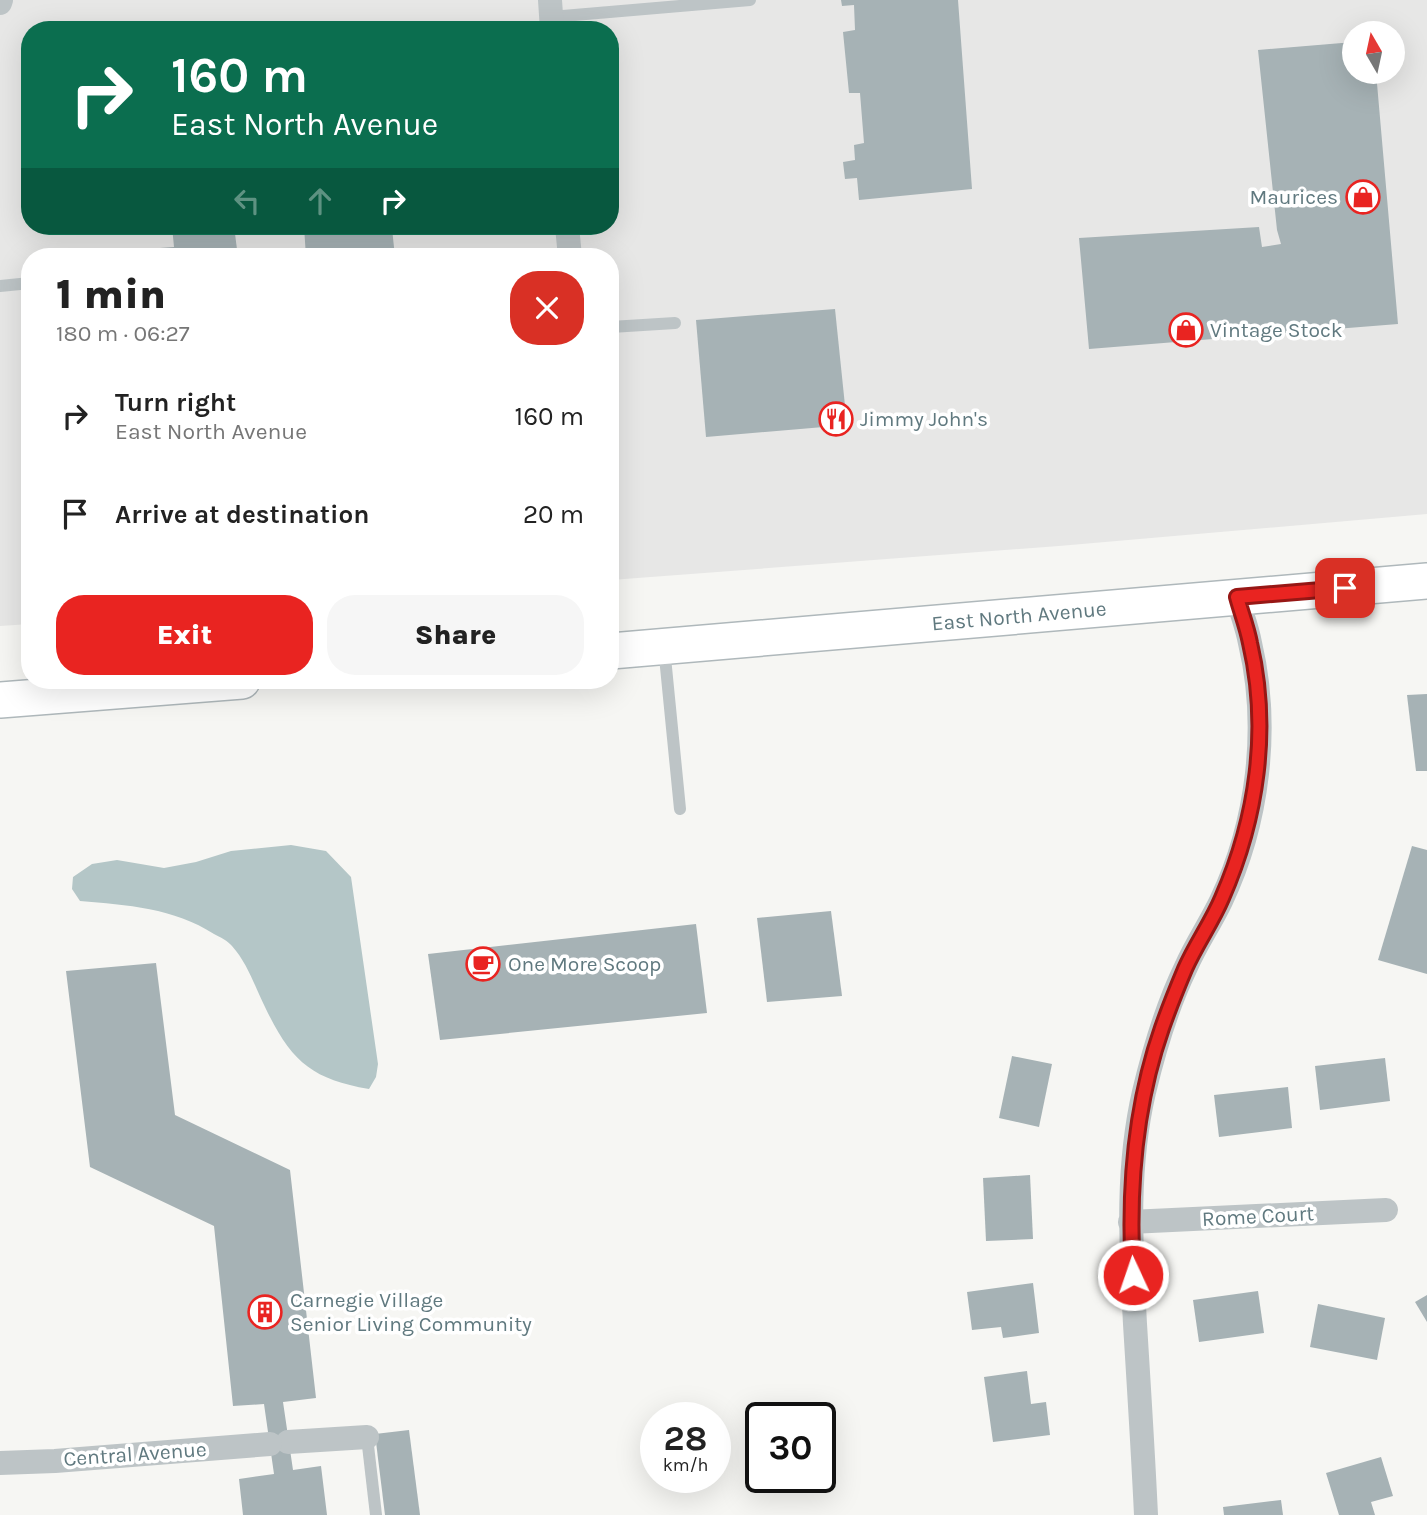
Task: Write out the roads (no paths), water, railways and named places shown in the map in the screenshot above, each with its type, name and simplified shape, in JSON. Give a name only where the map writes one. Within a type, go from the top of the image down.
[{"type":"main road","name":"East North Avenue","points":[[619,650],[1427,581]]},
{"type":"main road","points":[[0,700],[114,689]]},
{"type":"street","points":[[1146,1515],[1130,1222],[1133,1158],[1144,1093],[1161,1030],[1185,968],[1221,900],[1242,848],[1253,801],[1259,753],[1259,698],[1250,643],[1237,597]]},
{"type":"street","name":"Rome Court","points":[[1130,1222],[1385,1210]]},
{"type":"street","name":"Central Avenue","points":[[0,1463],[367,1437]]},
{"type":"lane","points":[[551,16],[649,4],[750,0]]},
{"type":"lane","points":[[0,286],[21,284]]},
{"type":"lane","points":[[619,326],[675,323]]},
{"type":"lane","points":[[664,647],[680,809]]},
{"type":"lane","points":[[367,1437],[376,1515]]},
{"type":"place","name":"Maurices","points":[[1363,197]]},
{"type":"place","name":"Vintage Stock","points":[[1186,330]]},
{"type":"place","name":"Jimmy John's","points":[[836,419]]},
{"type":"place","name":"One More Scoop","points":[[483,964]]},
{"type":"place","name":"Carnegie Village Senior Living Community","points":[[265,1312]]}]
